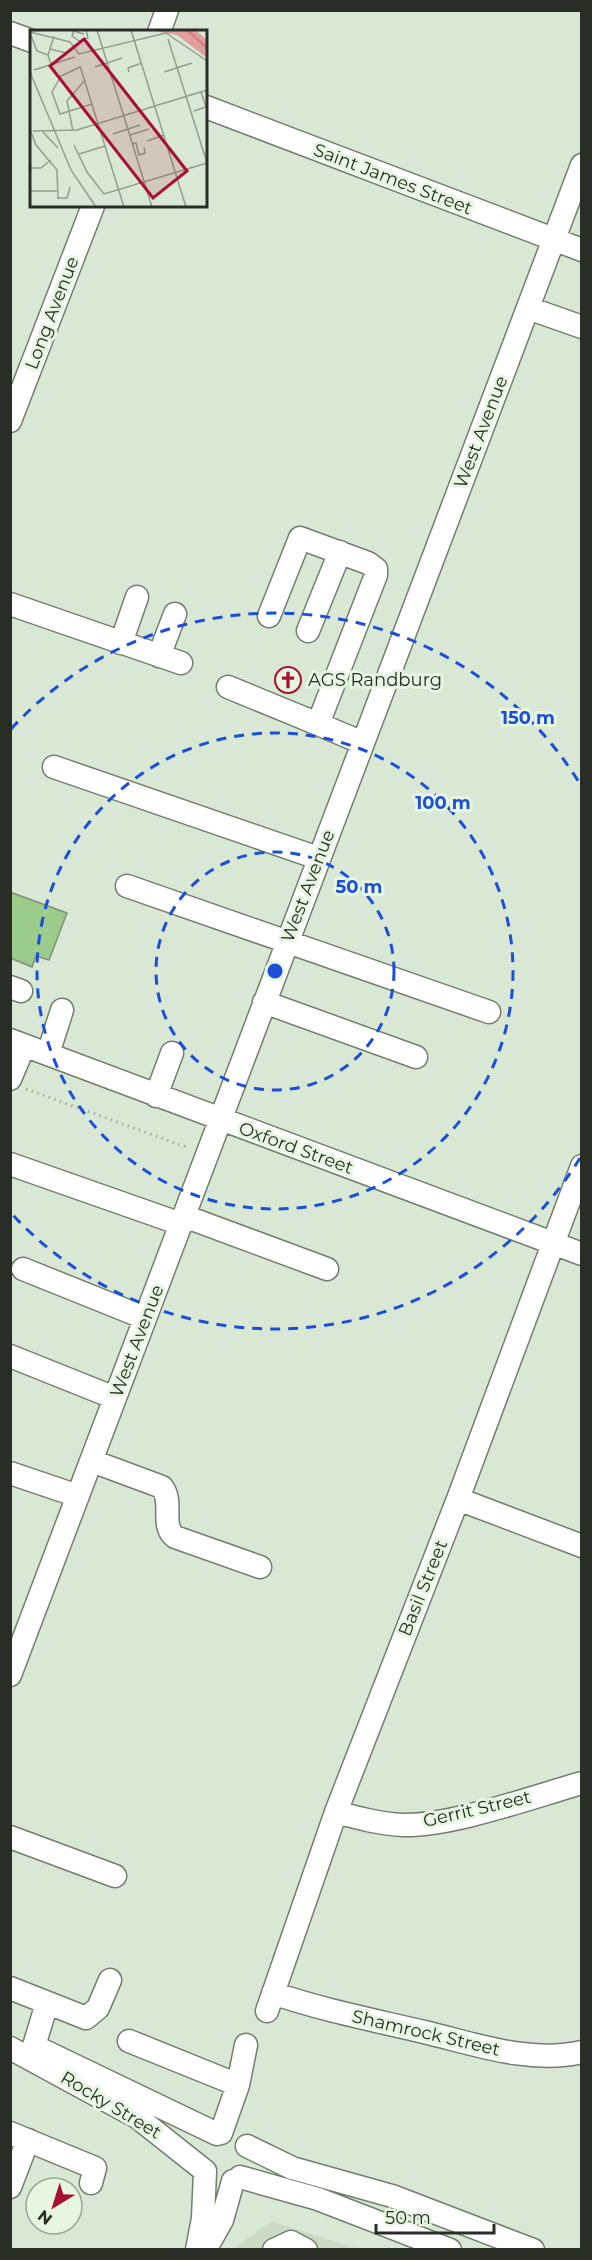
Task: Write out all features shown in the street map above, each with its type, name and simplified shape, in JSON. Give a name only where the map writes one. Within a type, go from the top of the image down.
[{"type":"street","points":[[160,30],[167,10]]},
{"type":"street","points":[[10,33],[30,40]]},
{"type":"street","name":"Saint James Street","points":[[207,107],[582,250]]},
{"type":"street","name":"West Avenue","points":[[10,1674],[582,165]]},
{"type":"street","name":"Long Avenue","points":[[10,421],[93,207]]},
{"type":"street","points":[[528,308],[582,327]]},
{"type":"street","points":[[269,616],[300,538],[374,566],[376,575],[318,724]]},
{"type":"street","points":[[308,631],[340,552]]},
{"type":"street","points":[[121,643],[137,597]]},
{"type":"street","points":[[10,604],[170,660],[175,614]]},
{"type":"street","points":[[228,687],[363,743]]},
{"type":"street","points":[[54,767],[318,858]]},
{"type":"street","points":[[127,886],[489,1012]]},
{"type":"street","points":[[264,1002],[416,1057]]},
{"type":"street","points":[[48,1054],[62,1010]]},
{"type":"street","points":[[15,1049],[18,1084]]},
{"type":"street","name":"Oxford Street","points":[[15,1049],[48,1054],[582,1254]]},
{"type":"street","points":[[156,1096],[172,1053]]},
{"type":"street","points":[[10,1164],[327,1269]]},
{"type":"street","name":"Basil Street","points":[[270,2002],[336,1812],[458,1499],[582,1166]]},
{"type":"street","points":[[23,1269],[145,1318]]},
{"type":"street","points":[[10,1356],[116,1398]]},
{"type":"street","points":[[92,1461],[162,1487],[168,1497],[168,1528],[175,1537],[260,1567]]},
{"type":"street","points":[[10,1473],[78,1496]]},
{"type":"street","points":[[458,1499],[582,1546]]},
{"type":"street","name":"Gerrit Street","points":[[336,1812],[386,1824],[417,1824],[477,1812],[582,1783]]},
{"type":"street","points":[[10,1837],[115,1876]]},
{"type":"street","points":[[10,1989],[86,2018],[98,2008],[110,1980]]},
{"type":"street","name":"Shamrock Street","points":[[270,2002],[330,2011],[519,2054],[559,2056],[582,2052]]},
{"type":"street","points":[[34,2046],[47,2003]]},
{"type":"street","name":"Rocky Street","points":[[10,2036],[219,2133]]},
{"type":"street","points":[[129,2042],[238,2085]]},
{"type":"street","points":[[219,2133],[238,2085],[246,2045]]},
{"type":"street","name":"Rocky Street","points":[[10,2048],[137,2117],[205,2171]]},
{"type":"street","points":[[197,2250],[203,2218],[205,2171],[201,2160],[202,2149],[207,2140],[219,2133],[233,2134],[247,2146],[292,2168],[392,2196],[533,2250]]},
{"type":"street","points":[[10,2187],[19,2137],[95,2168],[91,2183]]},
{"type":"street","points":[[205,2250],[222,2220],[237,2179],[250,2162],[247,2146]]},
{"type":"street","points":[[205,2171],[218,2180],[237,2179],[318,2199],[450,2250]]},
{"type":"street","points":[[274,2250],[291,2242],[306,2250]]},
{"type":"path","points":[[18,1084],[185,1147]]},
{"type":"shaded area","points":[[272,2221],[358,2249],[232,2250]]},
{"type":"building","points":[[10,892],[67,913],[49,960],[36,956],[32,967],[10,958]]},
{"type":"place","name":"AGS Randburg","points":[[288,680]]}]
